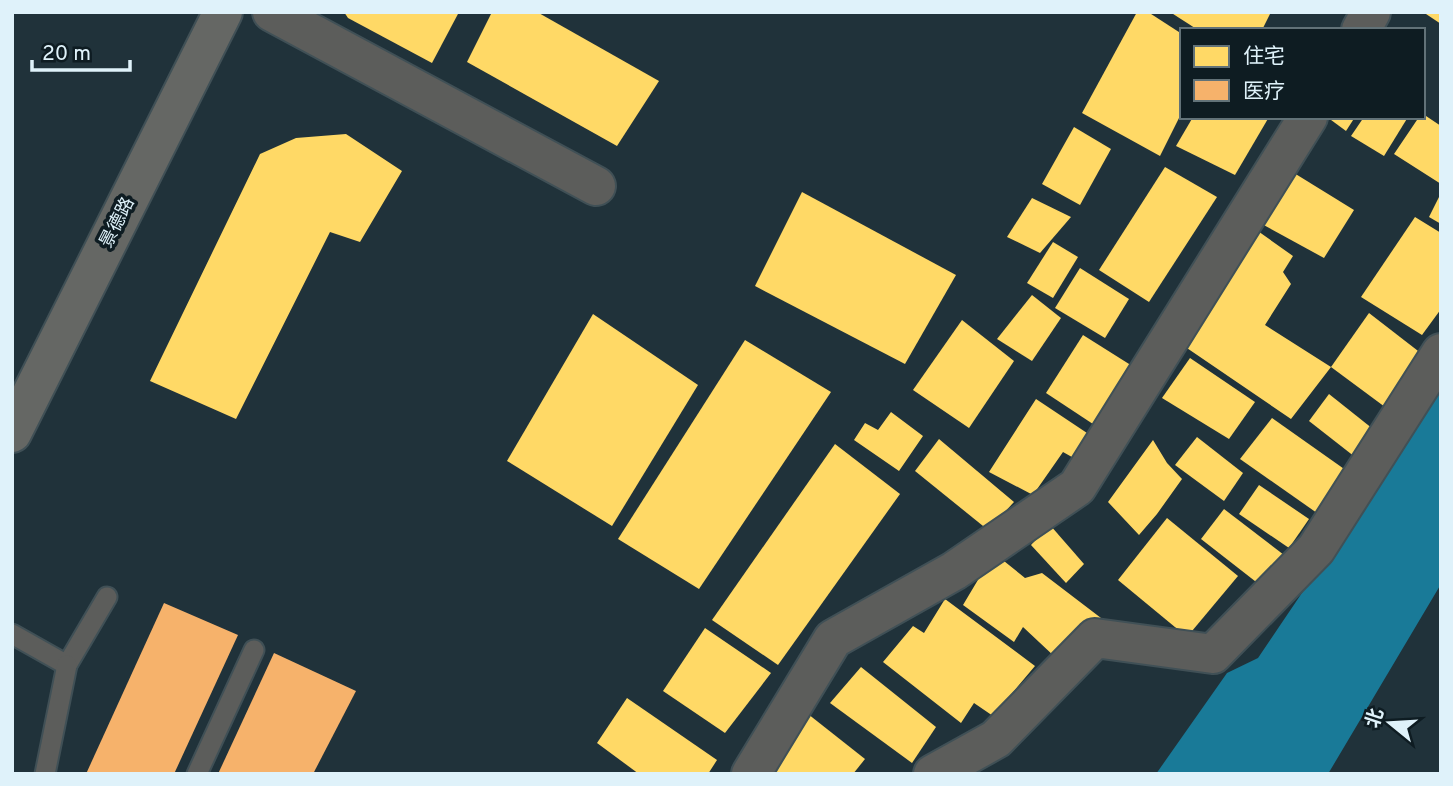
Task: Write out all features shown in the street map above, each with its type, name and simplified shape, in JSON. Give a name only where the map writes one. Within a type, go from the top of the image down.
[{"type":"main road","name":"景德路","points":[[12,433],[223,12]]},
{"type":"street","points":[[272,12],[596,186]]},
{"type":"street","points":[[1363,28],[1371,12]]},
{"type":"street","points":[[751,774],[833,639],[954,571],[1077,487],[1307,119]]},
{"type":"street","points":[[933,774],[996,739],[1095,638],[1213,653],[1316,549],[1441,354]]},
{"type":"lane","points":[[45,774],[67,665],[107,597]]},
{"type":"lane","points":[[12,634],[67,665]]},
{"type":"lane","points":[[197,774],[254,650]]},
{"type":"water","points":[[1441,387],[1441,584],[1328,774],[1156,774],[1227,673],[1258,658]]},
{"type":"building: 住宅","points":[[344,12],[459,12],[432,63],[348,18]]},
{"type":"building: 住宅","points":[[492,12],[537,12],[659,81],[617,146],[467,62]]},
{"type":"building: 住宅","points":[[1137,12],[1148,12],[1180,33],[1180,116],[1160,156],[1082,113]]},
{"type":"building: 住宅","points":[[1170,12],[1271,12],[1263,28],[1195,28]]},
{"type":"building: 住宅","points":[[1423,12],[1441,12],[1441,24]]},
{"type":"building: 住宅","points":[[1425,115],[1441,126],[1441,184],[1394,154],[1418,119],[1425,119]]},
{"type":"building: 住宅","points":[[1192,119],[1268,119],[1235,175],[1176,146]]},
{"type":"building: 住宅","points":[[1330,119],[1354,119],[1346,131]]},
{"type":"building: 住宅","points":[[1363,119],[1407,119],[1384,156],[1351,136]]},
{"type":"building: 住宅","points":[[1074,127],[1111,149],[1080,205],[1042,184]]},
{"type":"building: 住宅","points":[[346,134],[402,171],[360,242],[330,232],[236,419],[150,381],[260,154],[296,138]]},
{"type":"building: 住宅","points":[[1165,167],[1217,197],[1149,302],[1099,270]]},
{"type":"building: 住宅","points":[[1294,173],[1354,210],[1324,258],[1260,223]]},
{"type":"building: 住宅","points":[[802,192],[956,275],[905,364],[755,286]]},
{"type":"building: 住宅","points":[[1441,193],[1441,224],[1429,217]]},
{"type":"building: 住宅","points":[[1032,198],[1071,217],[1040,253],[1007,237]]},
{"type":"building: 住宅","points":[[1415,217],[1441,233],[1441,309],[1422,335],[1361,297]]},
{"type":"building: 住宅","points":[[1255,229],[1293,256],[1283,272],[1291,284],[1265,325],[1331,367],[1291,419],[1181,344]]},
{"type":"building: 住宅","points":[[1053,242],[1078,257],[1053,298],[1027,283]]},
{"type":"building: 住宅","points":[[1080,268],[1129,299],[1105,338],[1055,308]]},
{"type":"building: 住宅","points":[[1032,295],[1061,318],[1032,361],[997,339]]},
{"type":"building: 住宅","points":[[1369,313],[1422,354],[1385,407],[1331,367]]},
{"type":"building: 住宅","points":[[593,314],[698,385],[612,526],[507,461]]},
{"type":"building: 住宅","points":[[962,320],[1014,361],[969,428],[913,390]]},
{"type":"building: 住宅","points":[[1083,335],[1137,369],[1099,428],[1046,393]]},
{"type":"building: 住宅","points":[[745,340],[831,392],[699,589],[618,539]]},
{"type":"building: 住宅","points":[[1190,358],[1255,402],[1229,439],[1162,398]]},
{"type":"building: 住宅","points":[[1329,394],[1373,429],[1355,457],[1309,421]]},
{"type":"building: 住宅","points":[[1036,399],[1093,437],[1079,461],[1063,452],[1033,495],[989,472]]},
{"type":"building: 住宅","points":[[891,412],[923,436],[899,471],[854,440],[865,423],[878,430]]},
{"type":"building: 住宅","points":[[1272,418],[1347,471],[1317,513],[1240,459]]},
{"type":"building: 住宅","points":[[1197,437],[1243,473],[1224,501],[1175,465]]},
{"type":"building: 住宅","points":[[939,439],[1014,502],[988,530],[915,471]]},
{"type":"building: 住宅","points":[[1153,440],[1167,463],[1182,479],[1139,535],[1108,502]]},
{"type":"building: 住宅","points":[[835,444],[900,494],[778,665],[712,620]]},
{"type":"building: 住宅","points":[[1259,485],[1309,519],[1289,548],[1239,514]]},
{"type":"building: 住宅","points":[[1224,509],[1284,555],[1260,585],[1201,539]]},
{"type":"building: 住宅","points":[[1167,518],[1238,576],[1187,637],[1118,580]]},
{"type":"building: 住宅","points":[[1050,525],[1084,564],[1066,583],[1031,545]]},
{"type":"building: 住宅","points":[[994,553],[1025,578],[1042,573],[1101,618],[1055,657],[1023,627],[1014,642],[963,605]]},
{"type":"building: 住宅","points":[[945,599],[1035,666],[993,716],[974,703],[961,723],[883,662],[913,626],[924,633]]},
{"type":"building: 住宅","points":[[705,628],[771,673],[725,733],[663,691]]},
{"type":"building: 住宅","points":[[861,667],[936,727],[912,763],[830,703]]},
{"type":"building: 住宅","points":[[627,698],[717,760],[708,774],[639,774],[597,743]]},
{"type":"building: 住宅","points":[[808,714],[865,759],[853,774],[761,774]]},
{"type":"building: 医疗","points":[[164,603],[238,635],[174,774],[86,774]]},
{"type":"building: 医疗","points":[[274,653],[356,691],[313,774],[218,774]]}]
